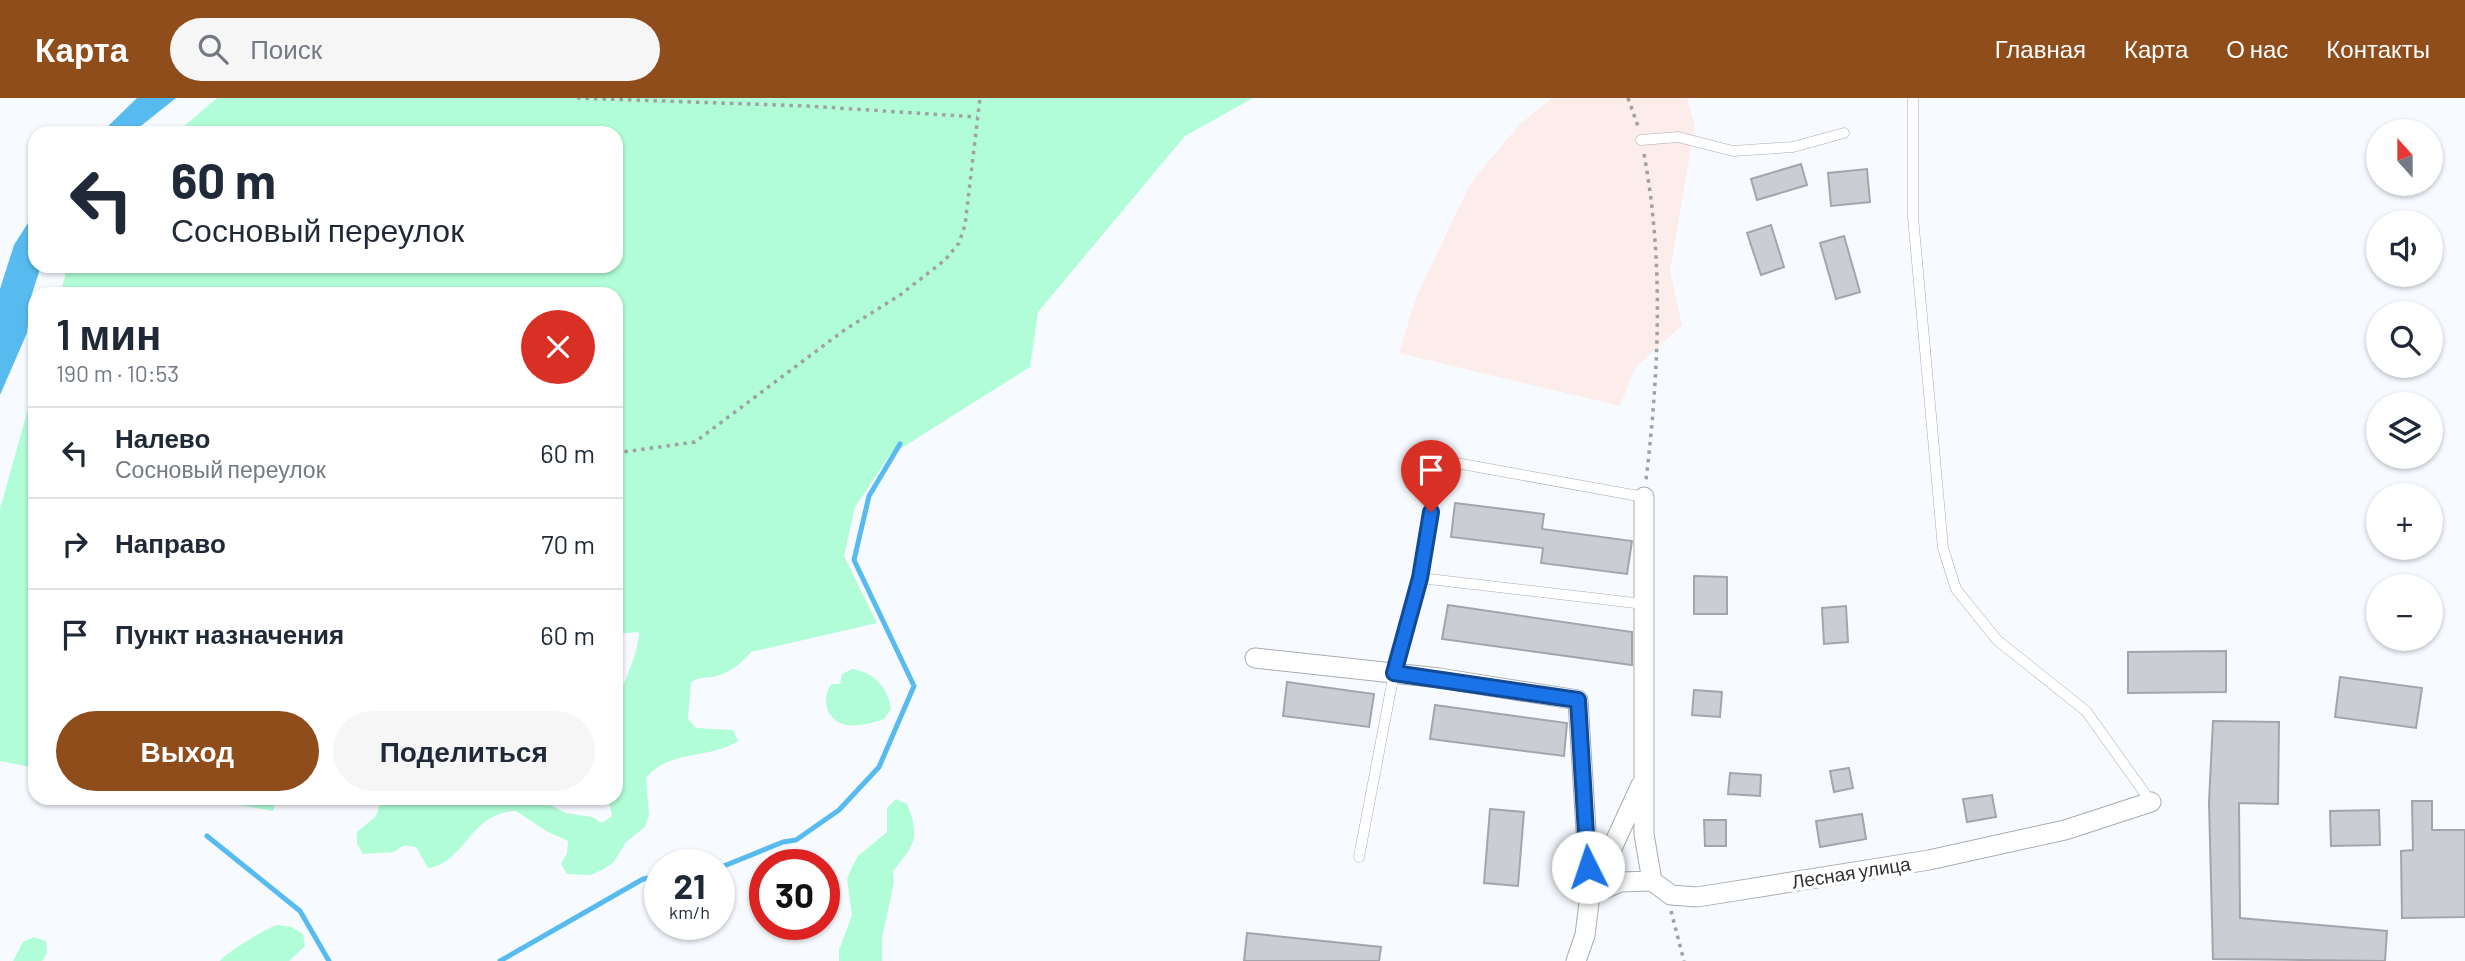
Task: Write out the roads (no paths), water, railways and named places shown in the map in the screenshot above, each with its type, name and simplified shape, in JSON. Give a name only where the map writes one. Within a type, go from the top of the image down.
[{"type":"street","points":[[1590,895],[1620,882],[1652,881],[1644,834],[1644,497]]},
{"type":"street","points":[[1255,657],[1394,673],[1578,700],[1590,895],[1586,935],[1576,961]]},
{"type":"street","points":[[1590,895],[1644,779]]},
{"type":"street","name":"Лесная улица","points":[[1652,881],[1671,895],[1697,897],[1929,860],[2065,830],[2151,802]]},
{"type":"lane","points":[[1913,98],[1913,217],[1943,548],[1956,589],[1997,640],[2086,711],[2151,802]]},
{"type":"lane","points":[[1642,141],[1678,137],[1733,150],[1793,147],[1844,133]]},
{"type":"lane","points":[[1434,460],[1644,497]]},
{"type":"lane","points":[[1359,858],[1394,673],[1420,578],[1434,489]]},
{"type":"lane","points":[[1420,578],[1644,604]]},
{"type":"water","points":[[137,98],[176,98],[141,126],[108,126]]},
{"type":"water","points":[[28,223],[28,273],[39,273],[34,287],[28,287],[27,333],[0,395],[0,289],[14,245]]},
{"type":"waterway","points":[[735,862],[783,842],[796,840],[839,810],[879,767],[914,686],[854,560],[869,496],[900,444]]},
{"type":"waterway","points":[[207,836],[300,911],[329,961]]},
{"type":"waterway","points":[[500,961],[644,879]]}]
